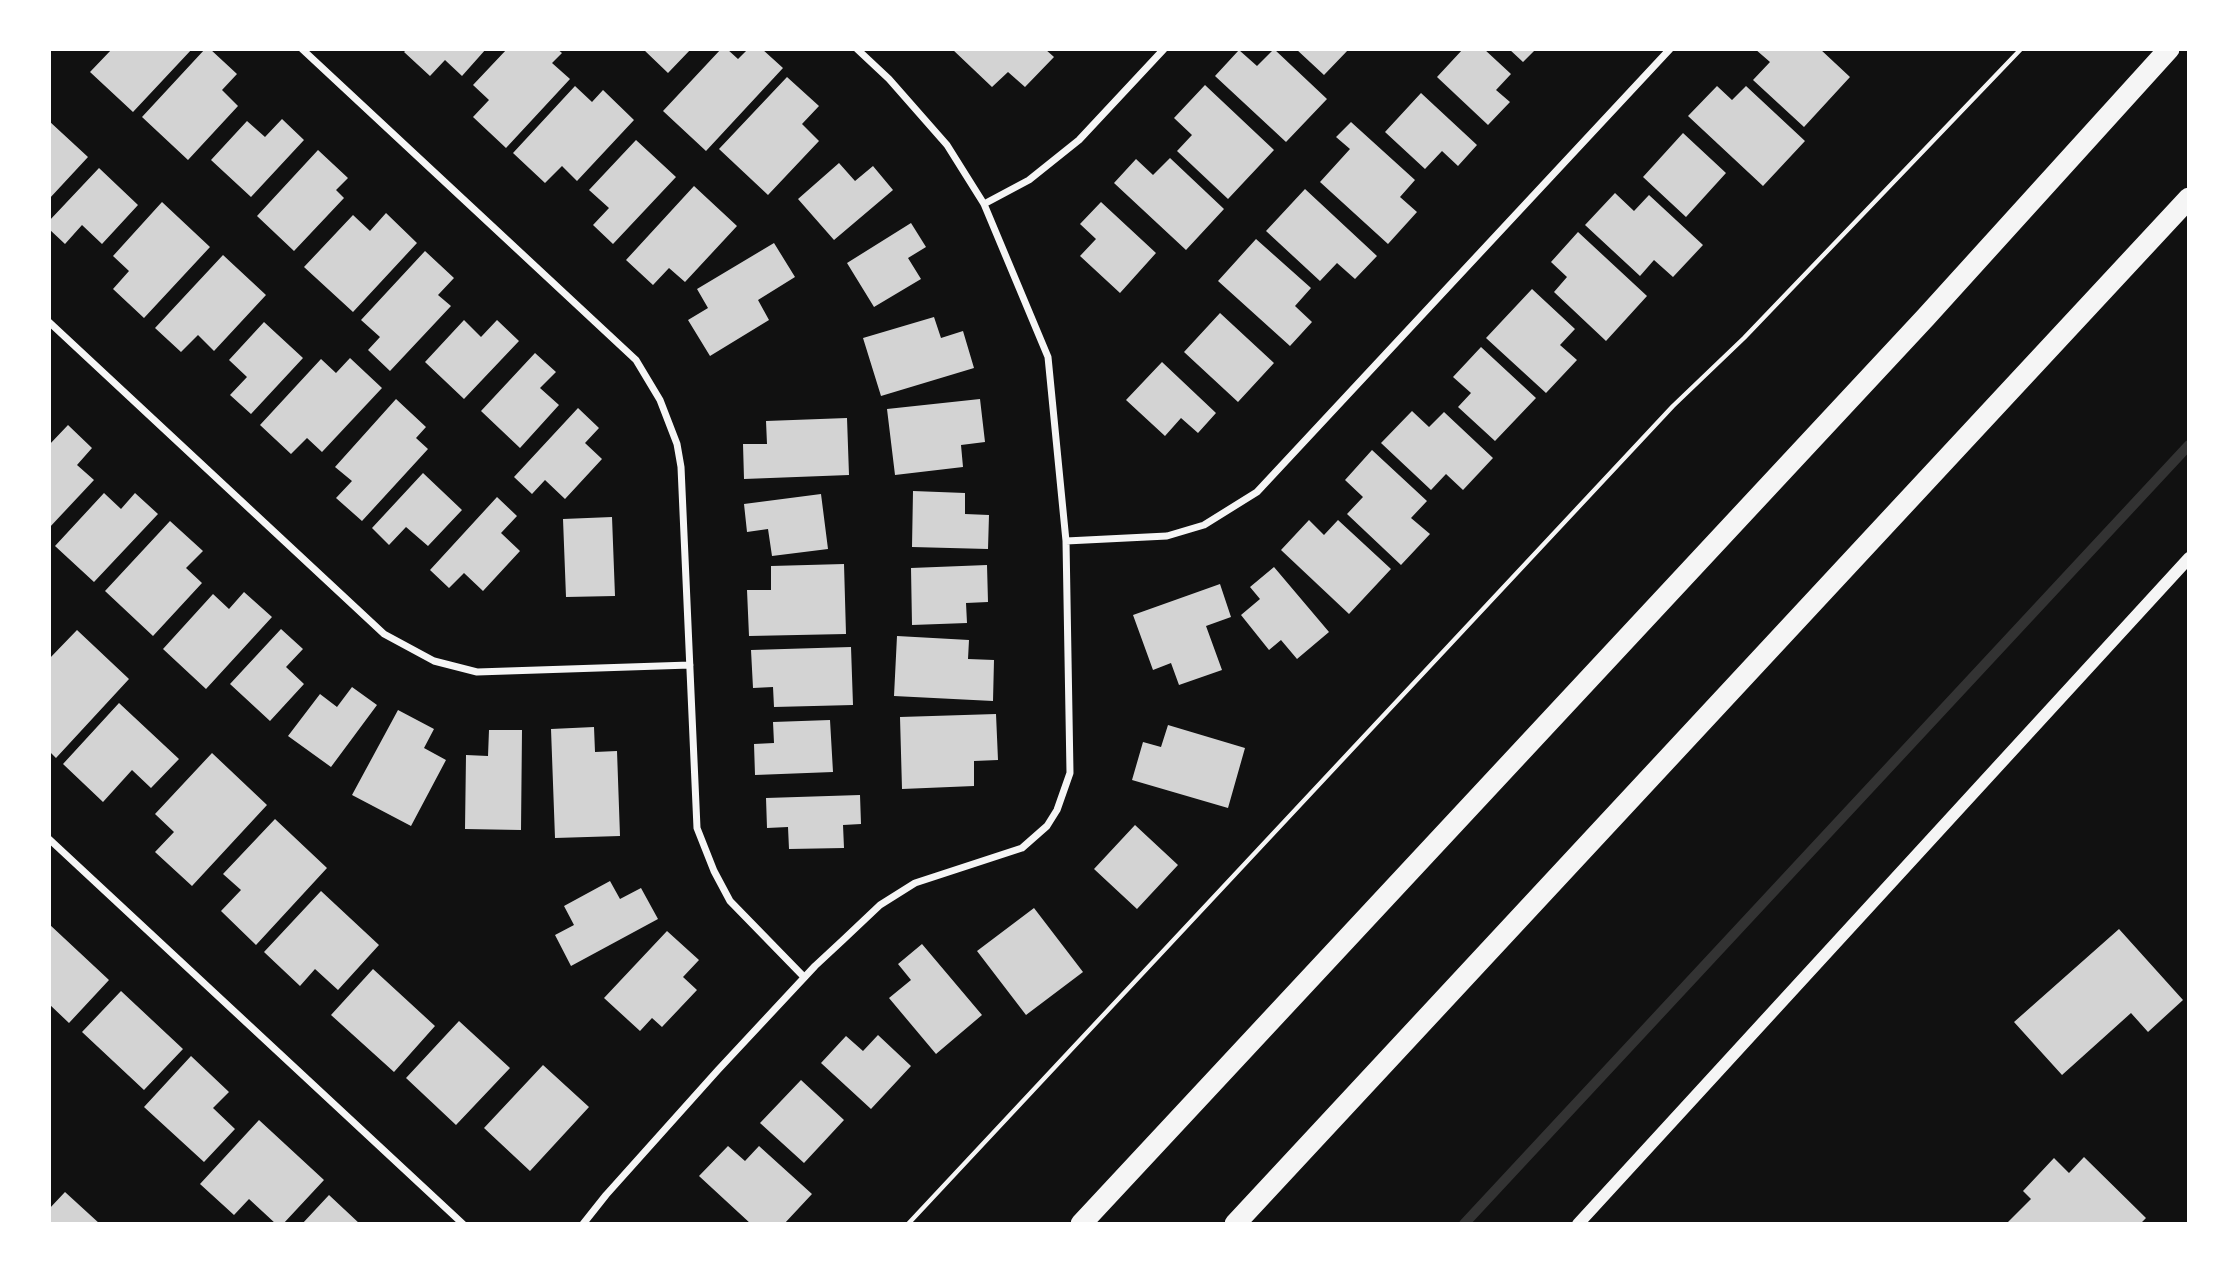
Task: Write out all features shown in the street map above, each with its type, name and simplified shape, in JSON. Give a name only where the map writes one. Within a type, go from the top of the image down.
[{"type":"highway","points":[[1081,1224],[1899,346],[2166,52]]},
{"type":"highway","points":[[1235,1224],[2189,198]]},
{"type":"highway","points":[[2079,315],[2189,206]]},
{"type":"street","points":[[302,49],[636,360],[660,400],[677,444],[681,467],[697,828],[714,871],[730,901],[804,977]]},
{"type":"street","points":[[583,1224],[699,1091],[804,977],[880,905],[915,883],[1022,848],[1047,826],[1057,810],[1070,773],[1066,541],[1048,357],[984,204],[947,145],[889,79],[857,49]]},
{"type":"street","points":[[984,204],[1029,180],[1079,140],[1164,49]]},
{"type":"street","points":[[1066,541],[1167,536],[1204,526],[1256,492],[1670,49]]},
{"type":"street","points":[[49,321],[384,634],[434,662],[477,672],[690,665]]},
{"type":"street","points":[[1578,1224],[2189,558]]},
{"type":"street","points":[[49,839],[463,1224]]},
{"type":"path","points":[[908,1224],[1673,406],[1744,338],[2021,49]]},
{"type":"building","points":[[112,49],[192,49],[133,112],[90,72]]},
{"type":"building","points":[[205,49],[210,49],[237,74],[222,90],[238,106],[188,160],[142,117]]},
{"type":"building","points":[[407,49],[486,49],[462,76],[445,60],[430,76],[404,52]]},
{"type":"building","points":[[507,49],[557,49],[562,53],[552,63],[570,79],[506,148],[473,117],[489,100],[473,85]]},
{"type":"building","points":[[643,49],[691,49],[668,73]]},
{"type":"building","points":[[721,49],[727,49],[738,59],[748,49],[762,49],[783,68],[706,151],[663,111]]},
{"type":"building","points":[[952,49],[1045,49],[1054,57],[1025,87],[1008,72],[992,87]]},
{"type":"building","points":[[1274,49],[1327,99],[1286,142],[1215,76],[1239,50],[1257,66]]},
{"type":"building","points":[[1296,49],[1349,49],[1324,75]]},
{"type":"building","points":[[1463,49],[1484,49],[1511,74],[1496,90],[1510,102],[1488,125],[1437,77]]},
{"type":"building","points":[[1509,49],[1536,49],[1523,62]]},
{"type":"building","points":[[1755,49],[1820,49],[1850,77],[1804,127],[1753,80],[1770,62]]},
{"type":"building","points":[[787,77],[819,106],[802,124],[819,141],[768,195],[719,149]]},
{"type":"building","points":[[1205,85],[1274,150],[1228,199],[1177,151],[1192,135],[1174,118]]},
{"type":"building","points":[[575,86],[592,102],[603,90],[634,120],[577,181],[562,166],[545,183],[513,153]]},
{"type":"building","points":[[1717,86],[1732,100],[1746,86],[1805,141],[1763,186],[1688,116]]},
{"type":"building","points":[[1421,93],[1477,145],[1458,166],[1442,151],[1425,169],[1385,132]]},
{"type":"building","points":[[282,119],[304,140],[251,197],[211,160],[247,121],[265,137]]},
{"type":"building","points":[[49,121],[88,157],[49,199]]},
{"type":"building","points":[[1351,122],[1415,180],[1400,197],[1417,212],[1388,244],[1320,182],[1350,149],[1336,137]]},
{"type":"building","points":[[1683,133],[1726,173],[1686,217],[1643,177]]},
{"type":"building","points":[[636,140],[676,177],[613,244],[593,225],[609,208],[589,190]]},
{"type":"building","points":[[318,150],[348,178],[336,190],[344,198],[294,251],[257,216]]},
{"type":"building","points":[[1170,158],[1224,209],[1186,250],[1114,183],[1136,159],[1153,175]]},
{"type":"building","points":[[839,163],[855,181],[873,166],[893,190],[834,240],[798,199]]},
{"type":"building","points":[[99,168],[138,205],[102,244],[82,225],[65,244],[49,229],[49,221]]},
{"type":"building","points":[[694,186],[737,226],[685,282],[669,268],[653,285],[626,260]]},
{"type":"building","points":[[1305,189],[1377,256],[1355,279],[1337,263],[1320,281],[1266,231]]},
{"type":"building","points":[[1615,193],[1634,211],[1649,195],[1703,245],[1673,277],[1654,260],[1640,276],[1585,225]]},
{"type":"building","points":[[162,202],[210,247],[144,318],[113,289],[129,271],[113,256]]},
{"type":"building","points":[[1101,202],[1156,253],[1120,293],[1080,256],[1096,239],[1080,224]]},
{"type":"building","points":[[386,213],[417,243],[353,312],[304,267],[353,215],[370,231]]},
{"type":"building","points":[[911,223],[926,247],[908,258],[921,279],[874,307],[847,263]]},
{"type":"building","points":[[1578,232],[1647,296],[1606,341],[1554,292],[1567,277],[1551,262]]},
{"type":"building","points":[[1256,239],[1311,288],[1295,306],[1312,322],[1290,346],[1218,281]]},
{"type":"building","points":[[774,243],[795,277],[758,300],[769,320],[710,356],[688,320],[708,308],[697,289]]},
{"type":"building","points":[[425,251],[454,278],[438,295],[451,306],[390,371],[368,350],[380,337],[361,320]]},
{"type":"building","points":[[223,255],[266,295],[214,351],[198,335],[181,352],[155,328]]},
{"type":"building","points":[[1532,289],[1575,329],[1560,345],[1577,360],[1546,393],[1486,338]]},
{"type":"building","points":[[1220,313],[1274,363],[1238,402],[1184,352]]},
{"type":"building","points":[[934,317],[941,338],[963,331],[974,368],[881,396],[863,338]]},
{"type":"building","points":[[464,320],[481,337],[497,320],[519,341],[464,399],[425,362]]},
{"type":"building","points":[[264,322],[303,358],[251,414],[230,395],[247,377],[229,360]]},
{"type":"building","points":[[1481,347],[1536,398],[1495,441],[1458,407],[1471,393],[1453,377]]},
{"type":"building","points":[[535,353],[556,372],[540,388],[559,405],[520,448],[481,411]]},
{"type":"building","points":[[350,358],[382,388],[322,452],[307,438],[291,454],[260,425],[321,359],[336,373]]},
{"type":"building","points":[[1162,362],[1216,413],[1198,433],[1181,418],[1165,436],[1126,400]]},
{"type":"building","points":[[396,399],[426,427],[416,438],[428,449],[362,521],[336,498],[352,481],[335,467]]},
{"type":"building","points":[[980,399],[985,442],[961,445],[963,467],[895,475],[887,409]]},
{"type":"building","points":[[578,408],[599,428],[585,443],[602,459],[565,499],[545,480],[532,494],[514,477]]},
{"type":"building","points":[[1412,411],[1429,427],[1444,412],[1493,458],[1463,490],[1446,474],[1431,490],[1381,443]]},
{"type":"building","points":[[847,418],[849,475],[744,479],[743,444],[767,444],[766,421]]},
{"type":"building","points":[[68,425],[92,448],[77,465],[94,480],[49,528],[49,445]]},
{"type":"building","points":[[1372,450],[1427,501],[1411,518],[1430,534],[1401,565],[1347,514],[1363,497],[1345,480]]},
{"type":"building","points":[[423,473],[462,510],[428,546],[406,527],[389,545],[372,528]]},
{"type":"building","points":[[913,491],[965,493],[965,514],[989,515],[988,549],[912,547]]},
{"type":"building","points":[[104,493],[121,509],[135,493],[158,514],[94,582],[55,546]]},
{"type":"building","points":[[821,494],[828,549],[772,556],[768,529],[747,532],[744,504]]},
{"type":"building","points":[[497,497],[517,516],[501,533],[520,551],[483,591],[464,573],[449,588],[430,570]]},
{"type":"building","points":[[612,517],[615,596],[566,597],[563,519]]},
{"type":"building","points":[[1309,520],[1324,535],[1338,520],[1391,569],[1349,614],[1281,550]]},
{"type":"building","points":[[170,521],[203,551],[186,568],[202,583],[153,636],[105,591]]},
{"type":"building","points":[[844,564],[846,634],[749,636],[747,590],[771,590],[771,566]]},
{"type":"building","points":[[987,565],[988,602],[966,603],[967,623],[912,625],[911,568]]},
{"type":"building","points":[[1274,567],[1329,632],[1297,659],[1281,640],[1269,650],[1241,615],[1260,599],[1250,587]]},
{"type":"building","points":[[1220,584],[1231,617],[1206,626],[1222,670],[1179,685],[1171,663],[1153,670],[1133,615]]},
{"type":"building","points":[[244,592],[272,617],[206,689],[163,649],[213,594],[229,609]]},
{"type":"building","points":[[281,629],[303,649],[286,667],[304,684],[270,721],[230,684]]},
{"type":"building","points":[[77,630],[129,679],[56,758],[49,751],[49,659]]},
{"type":"building","points":[[897,636],[969,640],[968,659],[994,660],[993,701],[894,696]]},
{"type":"building","points":[[851,647],[853,705],[774,707],[773,687],[753,688],[751,650]]},
{"type":"building","points":[[352,687],[377,705],[331,767],[288,736],[320,694],[337,707]]},
{"type":"building","points":[[119,703],[179,759],[151,788],[132,770],[103,802],[63,764]]},
{"type":"building","points":[[398,710],[434,729],[424,748],[446,760],[411,826],[352,795]]},
{"type":"building","points":[[996,714],[998,760],[974,761],[974,786],[902,789],[900,717]]},
{"type":"building","points":[[830,720],[833,772],[755,775],[754,744],[774,743],[773,722]]},
{"type":"building","points":[[1168,725],[1245,748],[1228,808],[1132,780],[1143,742],[1161,747]]},
{"type":"building","points":[[594,727],[595,752],[617,751],[620,836],[555,838],[551,729]]},
{"type":"building","points":[[489,730],[522,730],[521,830],[465,829],[466,755],[488,756]]},
{"type":"building","points":[[212,753],[267,805],[192,886],[155,852],[174,832],[155,814]]},
{"type":"building","points":[[860,795],[861,824],[843,825],[844,848],[789,849],[788,827],[767,828],[766,798]]},
{"type":"building","points":[[275,819],[327,868],[256,945],[221,911],[241,890],[223,874]]},
{"type":"building","points":[[1135,825],[1178,865],[1137,909],[1094,869]]},
{"type":"building","points":[[610,881],[620,899],[641,888],[658,919],[571,966],[555,935],[574,925],[564,906]]},
{"type":"building","points":[[321,891],[379,945],[338,990],[315,969],[300,986],[264,952]]},
{"type":"building","points":[[1034,908],[1083,972],[1026,1015],[977,951]]},
{"type":"building","points":[[49,924],[109,980],[69,1023],[49,1004]]},
{"type":"building","points":[[2119,929],[2183,1000],[2148,1032],[2131,1013],[2062,1075],[2014,1022]]},
{"type":"building","points":[[667,931],[699,960],[683,977],[697,990],[662,1027],[652,1018],[640,1031],[604,998]]},
{"type":"building","points":[[922,944],[982,1015],[936,1054],[889,998],[911,980],[898,964]]},
{"type":"building","points":[[373,969],[435,1026],[394,1072],[331,1015]]},
{"type":"building","points":[[121,991],[183,1049],[144,1090],[82,1032]]},
{"type":"building","points":[[459,1021],[510,1068],[456,1125],[406,1078]]},
{"type":"building","points":[[878,1035],[911,1066],[871,1109],[821,1063],[846,1036],[863,1051]]},
{"type":"building","points":[[191,1056],[229,1092],[213,1108],[235,1129],[204,1162],[144,1107]]},
{"type":"building","points":[[543,1065],[589,1107],[530,1171],[484,1128]]},
{"type":"building","points":[[801,1080],[844,1120],[804,1163],[760,1123]]},
{"type":"building","points":[[259,1120],[324,1180],[283,1224],[276,1224],[249,1199],[234,1215],[200,1184]]},
{"type":"building","points":[[728,1146],[745,1161],[759,1146],[812,1194],[784,1224],[751,1224],[699,1176]]},
{"type":"building","points":[[2084,1157],[2146,1218],[2140,1224],[2008,1222],[2031,1199],[2023,1191],[2054,1158],[2069,1173]]},
{"type":"building","points":[[65,1192],[100,1224],[49,1224],[49,1209]]},
{"type":"building","points":[[329,1195],[360,1224],[302,1224]]},
{"type":"waterway","points":[[1464,1224],[2189,445]]}]
